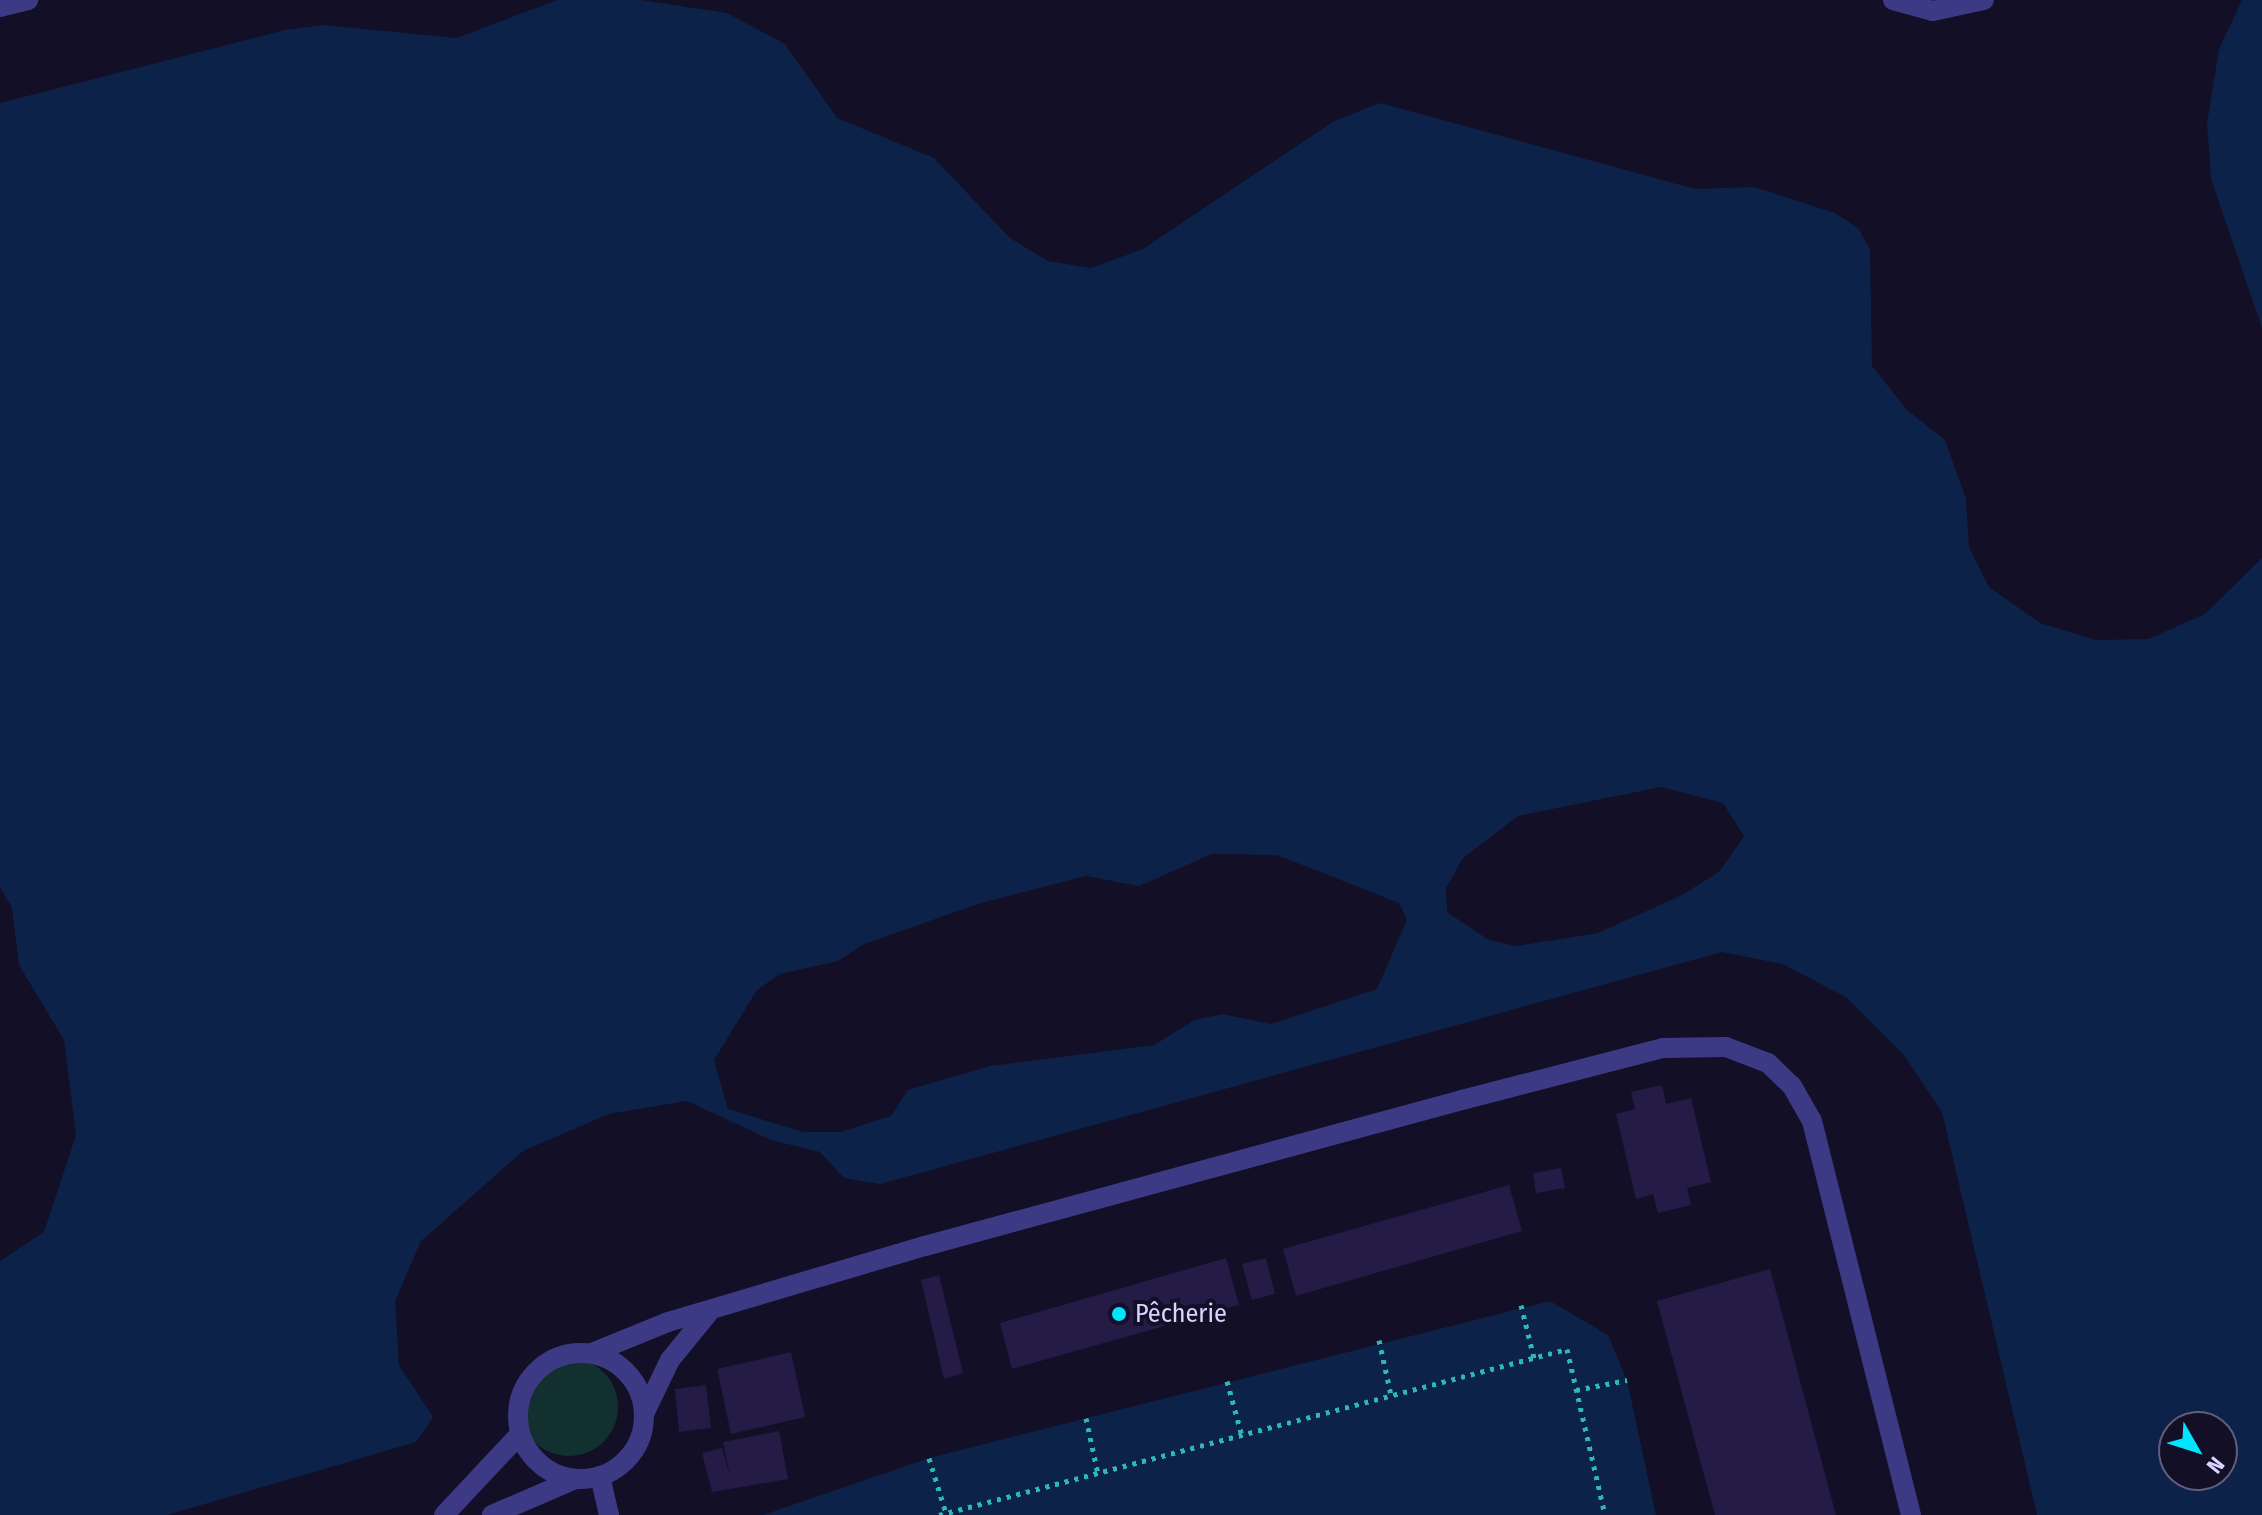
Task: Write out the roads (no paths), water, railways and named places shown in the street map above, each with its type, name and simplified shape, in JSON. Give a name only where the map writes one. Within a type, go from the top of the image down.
[{"type":"street","points":[[0,7],[28,0]]},
{"type":"street","points":[[1893,0],[1933,11],[1984,0]]},
{"type":"street","points":[[444,1515],[520,1434],[526,1384],[566,1354],[592,1353],[709,1312],[925,1246],[1637,1055],[1701,1044],[1747,1050],[1792,1086],[1812,1121],[1911,1515]]},
{"type":"street","points":[[492,1515],[575,1479],[600,1476],[632,1452],[644,1414],[670,1360],[709,1312]]},
{"type":"street","points":[[592,1353],[634,1381],[644,1414]]},
{"type":"street","points":[[520,1434],[540,1465],[575,1479]]},
{"type":"street","points":[[600,1476],[609,1515]]},
{"type":"water","points":[[557,0],[641,0],[727,13],[785,44],[837,118],[934,158],[1010,238],[1048,261],[1091,268],[1143,249],[1334,121],[1380,103],[1695,189],[1754,187],[1835,213],[1859,229],[1870,250],[1872,366],[1907,410],[1945,440],[1966,499],[1969,547],[1989,587],[2040,623],[2096,640],[2148,639],[2205,614],[2262,558],[2262,1515],[2037,1515],[1942,1112],[1904,1055],[1847,998],[1783,964],[1722,952],[880,1184],[844,1178],[820,1152],[771,1140],[687,1101],[609,1114],[523,1151],[421,1241],[395,1301],[399,1365],[433,1417],[416,1442],[167,1515],[0,1515],[0,1261],[44,1232],[76,1135],[64,1040],[19,965],[12,908],[0,887],[0,103],[285,30],[323,25],[456,38]],"holes":[[[1661,787],[1723,803],[1744,836],[1720,871],[1682,895],[1598,933],[1516,946],[1489,940],[1447,912],[1446,888],[1463,858],[1518,816]],[[1212,854],[1277,855],[1399,903],[1407,920],[1377,989],[1271,1024],[1222,1014],[1195,1020],[1154,1045],[990,1066],[908,1090],[891,1116],[840,1132],[803,1132],[728,1109],[714,1060],[757,990],[780,974],[838,961],[864,944],[981,903],[1086,876],[1139,886]]]},
{"type":"water","points":[[2242,0],[2262,0],[2262,328],[2211,179],[2207,123],[2219,49]]},
{"type":"water","points":[[1550,1301],[1608,1335],[1627,1380],[1656,1515],[763,1515],[929,1458]]},
{"type":"place","name":"Pêcherie","points":[[1119,1314]]}]
